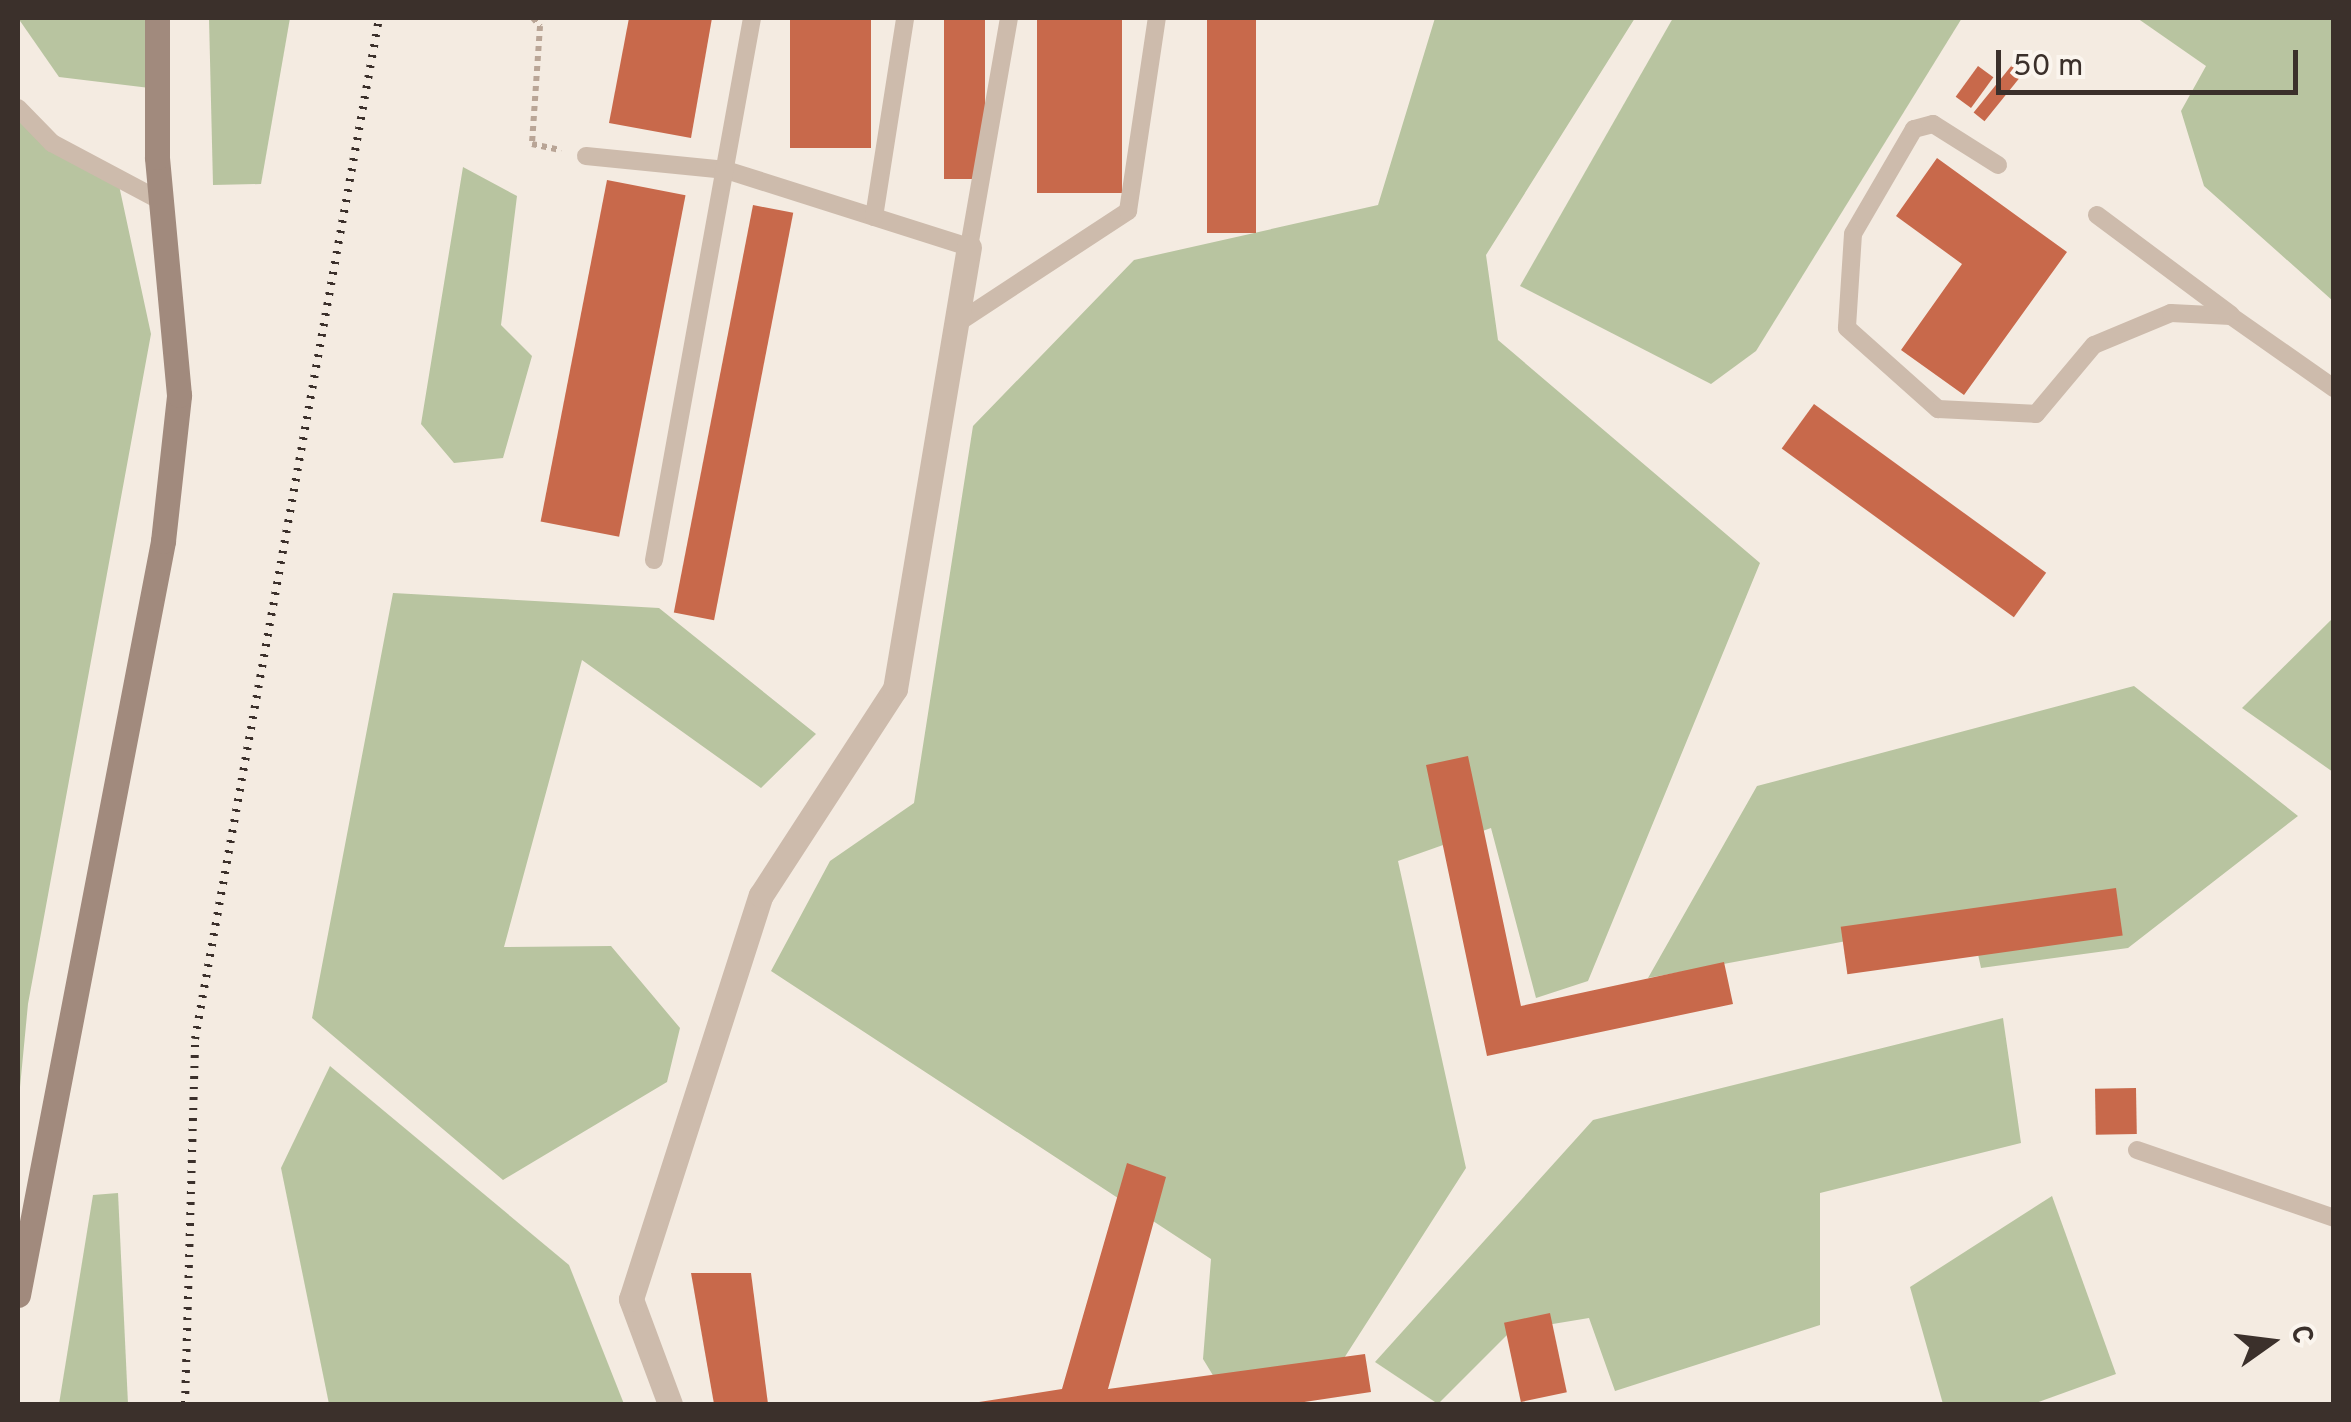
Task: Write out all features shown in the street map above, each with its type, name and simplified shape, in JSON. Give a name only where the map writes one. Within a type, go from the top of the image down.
[{"type":"main road","points":[[18,1295],[163,541],[179,395],[160,201],[158,18]]},
{"type":"street","points":[[670,1404],[631,1299],[761,895],[895,689],[969,247]]},
{"type":"lane","points":[[654,560],[752,18]]},
{"type":"lane","points":[[874,217],[904,18]]},
{"type":"lane","points":[[586,156],[726,170],[969,247],[1010,18]]},
{"type":"lane","points":[[956,324],[1128,211],[1157,18]]},
{"type":"lane","points":[[18,108],[52,143],[160,201]]},
{"type":"lane","points":[[1998,166],[1933,124],[1914,129],[1853,234],[1847,328],[1938,409],[2036,414],[2094,345],[2171,312],[2231,316]]},
{"type":"lane","points":[[2097,215],[2334,388]]},
{"type":"lane","points":[[2137,1150],[2334,1218]]},
{"type":"path","points":[[533,18],[540,26],[532,144],[586,156]]},
{"type":"green space","points":[[18,18],[160,18],[158,89],[59,77]]},
{"type":"green space","points":[[209,18],[290,18],[261,184],[213,185]]},
{"type":"green space","points":[[1435,18],[1635,18],[1486,255],[1498,340],[1760,563],[1588,981],[1536,998],[1491,828],[1398,861],[1466,1168],[1339,1366],[1225,1395],[1203,1359],[1211,1259],[771,971],[830,861],[914,803],[973,426],[1134,260],[1378,205]]},
{"type":"green space","points":[[1673,18],[1962,18],[1756,351],[1711,384],[1520,286]]},
{"type":"green space","points":[[2137,18],[2333,18],[2333,301],[2204,186],[2181,111],[2206,66]]},
{"type":"green space","points":[[18,120],[117,176],[151,334],[28,1004],[18,1108]]},
{"type":"green space","points":[[463,167],[517,196],[501,325],[532,356],[503,458],[454,463],[421,424]]},
{"type":"green space","points":[[393,593],[659,608],[816,734],[761,788],[582,660],[504,947],[611,946],[680,1028],[667,1082],[503,1180],[312,1018]]},
{"type":"green space","points":[[2333,618],[2333,772],[2242,708]]},
{"type":"green space","points":[[2134,686],[2298,816],[2128,948],[1981,968],[1970,918],[1648,978],[1757,786]]},
{"type":"green space","points":[[2003,1018],[2021,1143],[1820,1193],[1820,1325],[1615,1391],[1589,1318],[1511,1331],[1438,1404],[1375,1362],[1593,1120]]},
{"type":"green space","points":[[330,1066],[569,1265],[624,1404],[329,1404],[281,1168]]},
{"type":"green space","points":[[118,1193],[128,1404],[59,1404],[93,1195]]},
{"type":"green space","points":[[2052,1196],[2116,1374],[2033,1404],[1943,1404],[1910,1287]]},
{"type":"building","points":[[629,18],[712,18],[691,138],[609,123]]},
{"type":"building","points":[[790,18],[871,18],[871,148],[790,148]]},
{"type":"building","points":[[944,18],[985,18],[985,179],[944,179]]},
{"type":"building","points":[[1037,18],[1122,18],[1122,193],[1037,193]]},
{"type":"building","points":[[1207,18],[1256,18],[1256,233],[1207,233]]},
{"type":"building","points":[[2012,65],[2023,74],[1984,121],[1974,112]]},
{"type":"building","points":[[1978,66],[1993,77],[1971,108],[1956,97]]},
{"type":"building","points":[[1937,158],[2067,252],[1964,395],[1901,350],[1962,264],[1896,216]]},
{"type":"building","points":[[607,180],[686,195],[619,537],[541,522]]},
{"type":"building","points":[[753,205],[793,213],[714,620],[674,612]]},
{"type":"building","points":[[1814,404],[2046,573],[2014,617],[1782,448]]},
{"type":"building","points":[[1468,756],[1521,1006],[1724,962],[1733,1004],[1487,1056],[1426,765]]},
{"type":"building","points":[[2116,888],[2123,936],[1847,974],[1841,927]]},
{"type":"building","points":[[2136,1088],[2137,1134],[2096,1135],[2095,1089]]},
{"type":"building","points":[[1127,1163],[1166,1177],[1108,1389],[1365,1354],[1371,1392],[1291,1404],[966,1404],[1062,1389]]},
{"type":"building","points":[[691,1273],[751,1273],[768,1404],[714,1404]]},
{"type":"building","points":[[1550,1313],[1567,1392],[1521,1402],[1504,1323]]},
{"type":"railway","points":[[185,1404],[195,1039],[379,18]]}]
